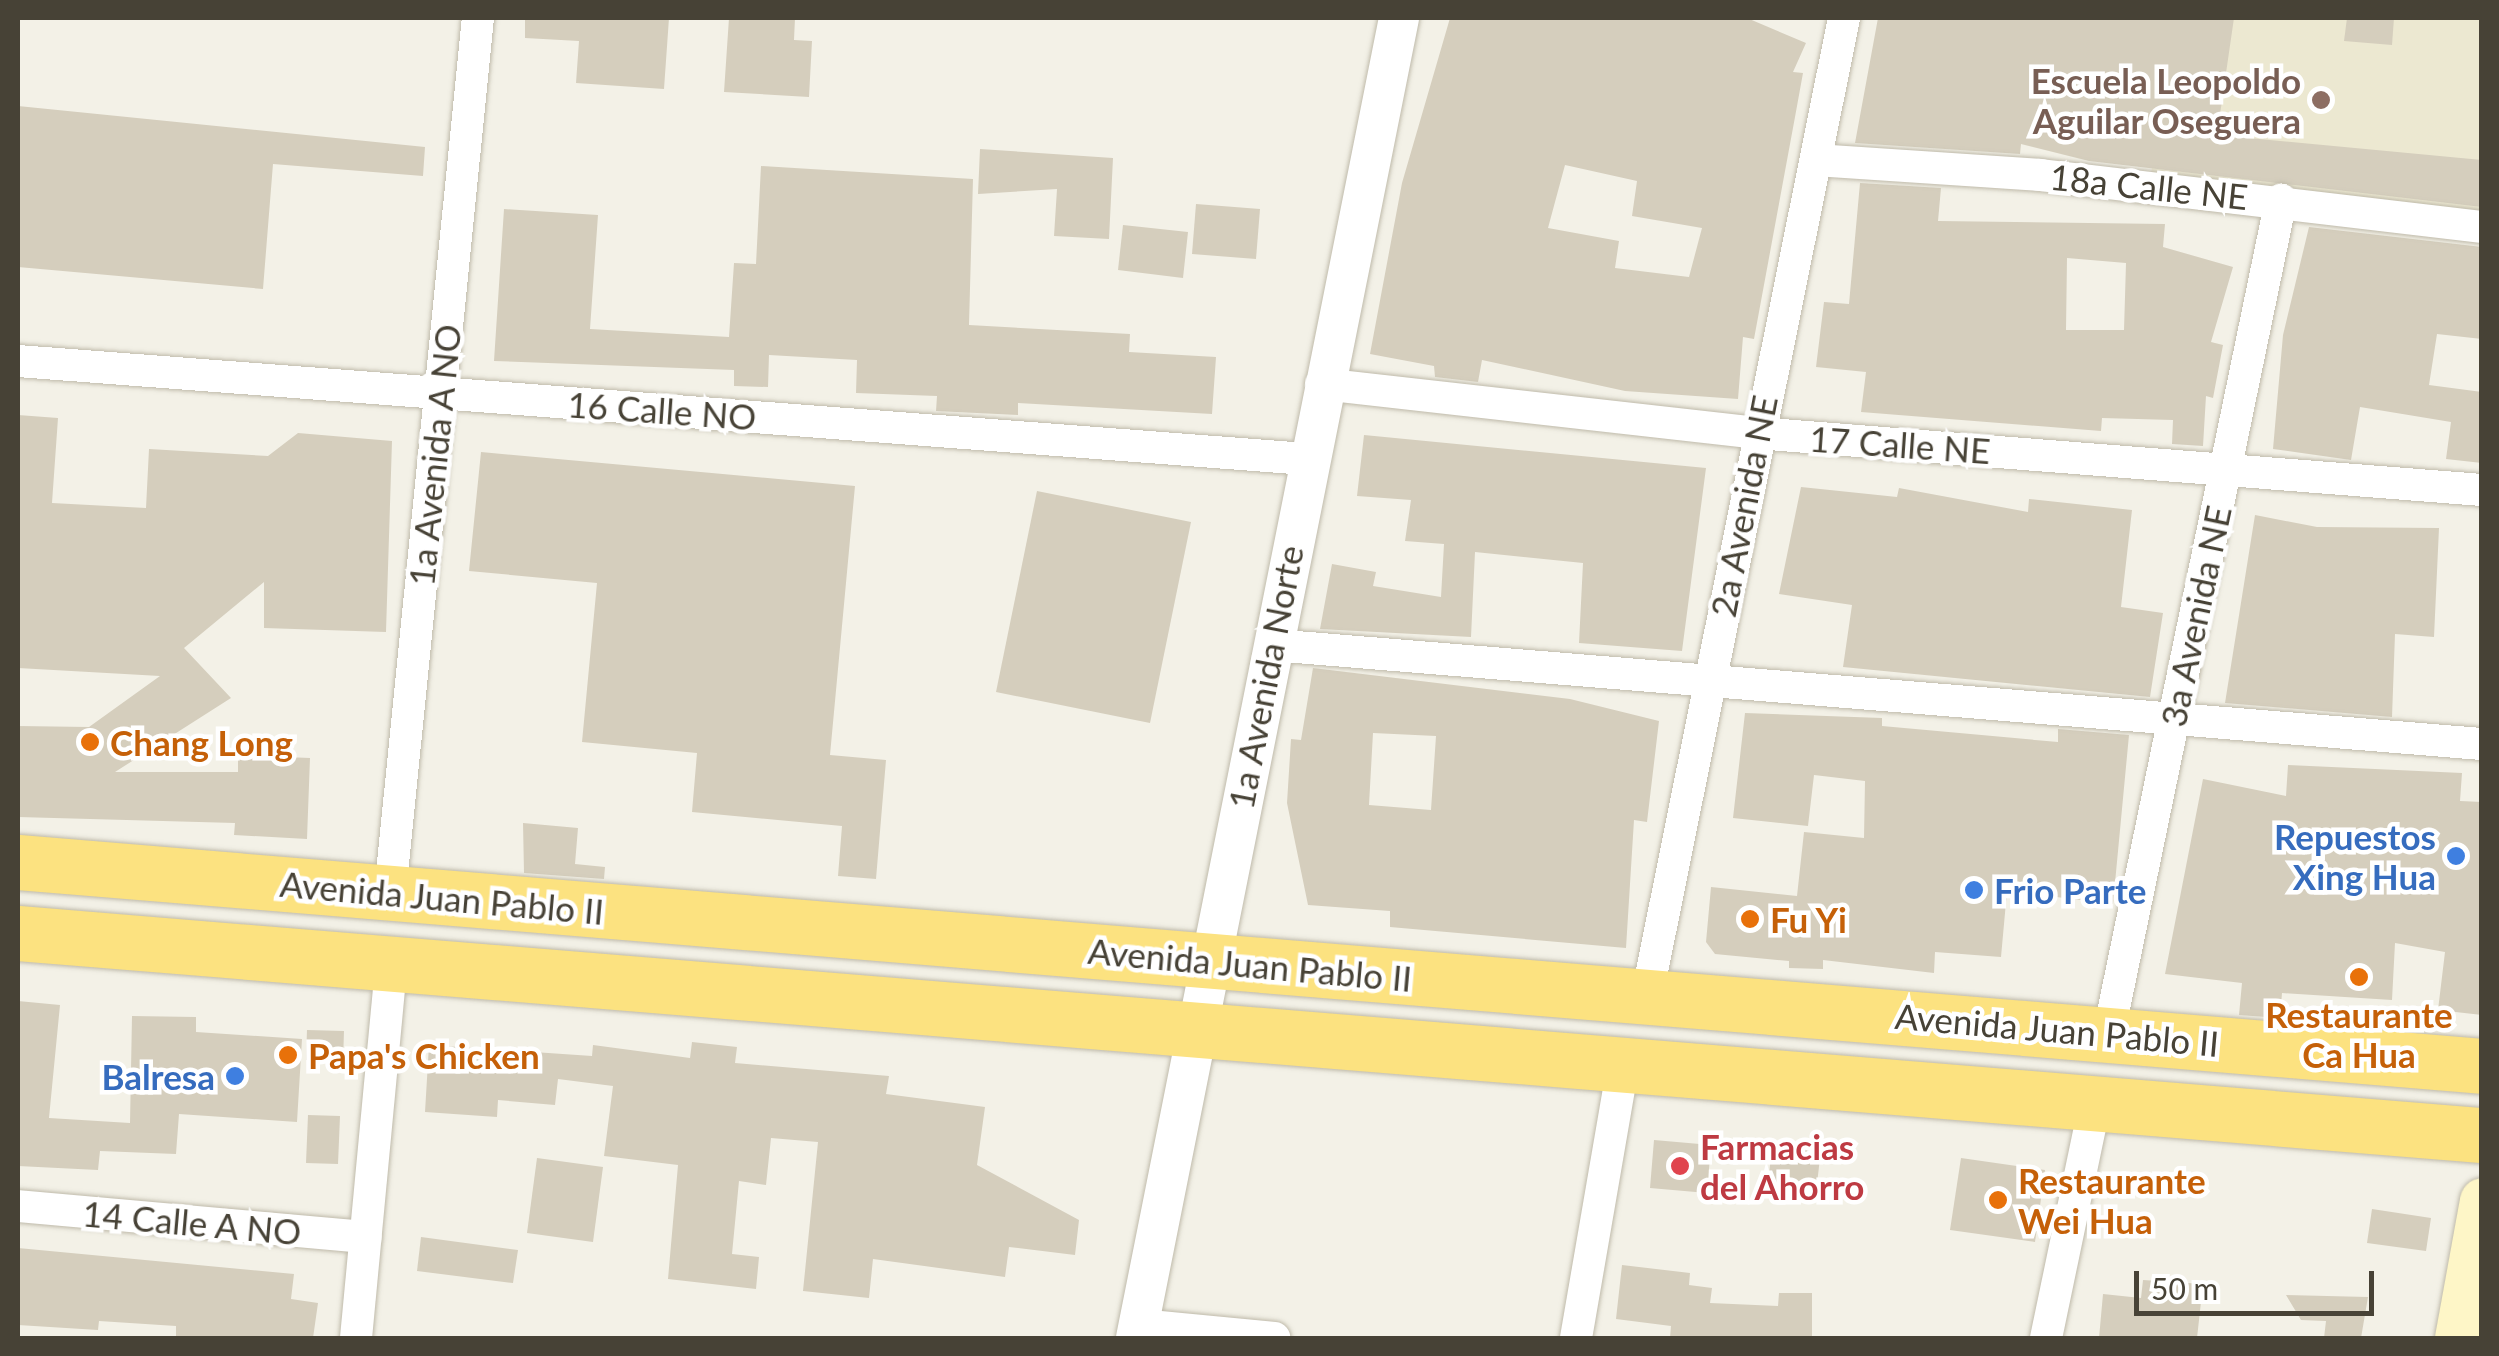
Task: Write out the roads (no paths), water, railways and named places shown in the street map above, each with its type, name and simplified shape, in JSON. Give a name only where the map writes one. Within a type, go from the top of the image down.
[{"type":"highway","name":"Avenida Juan Pablo II","points":[[18,862],[2110,1032],[2482,1066]]},
{"type":"highway","name":"Avenida Juan Pablo II","points":[[18,933],[391,967],[1623,1065],[2094,1109],[2482,1136]]},
{"type":"main road","points":[[2457,1338],[2482,1200]]},
{"type":"street","name":"1a Avenida A NO","points":[[390,893],[478,18]]},
{"type":"street","name":"1a Avenida Norte","points":[[1137,1331],[1321,384],[1399,18]]},
{"type":"street","name":"2a Avenida NE","points":[[1646,996],[1756,433],[1844,18]]},
{"type":"street","name":"18a Calle NE","points":[[1816,160],[2281,200],[2482,227]]},
{"type":"street","name":"3a Avenida NE","points":[[2110,1032],[2281,200]]},
{"type":"street","name":"16 Calle NO","points":[[18,361],[1307,459]]},
{"type":"street","name":"17 Calle NE","points":[[1321,384],[1756,433],[2482,490]]},
{"type":"street","points":[[1272,645],[1710,675],[2174,721],[2482,744]]},
{"type":"street","points":[[356,1338],[391,967]]},
{"type":"street","points":[[1576,1338],[1623,1065]]},
{"type":"street","points":[[2046,1338],[2094,1109]]},
{"type":"street","name":"14 Calle A NO","points":[[18,1206],[366,1237]]},
{"type":"street","points":[[1137,1331],[1274,1338]]},
{"type":"place","name":"Escuela Leopoldo Aguilar Oseguera","points":[[2321,100]]},
{"type":"place","name":"Chang Long","points":[[90,742]]},
{"type":"place","name":"Repuestos Xing Hua","points":[[2456,856]]},
{"type":"place","name":"Frio Parte","points":[[1974,890]]},
{"type":"place","name":"Fu Yi","points":[[1750,919]]},
{"type":"place","name":"Restaurante Ca Hua","points":[[2359,977]]},
{"type":"place","name":"Papa's Chicken","points":[[288,1055]]},
{"type":"place","name":"Balresa","points":[[235,1076]]},
{"type":"place","name":"Farmacias del Ahorro","points":[[1680,1166]]},
{"type":"place","name":"Restaurante Wei Hua","points":[[1998,1200]]}]
